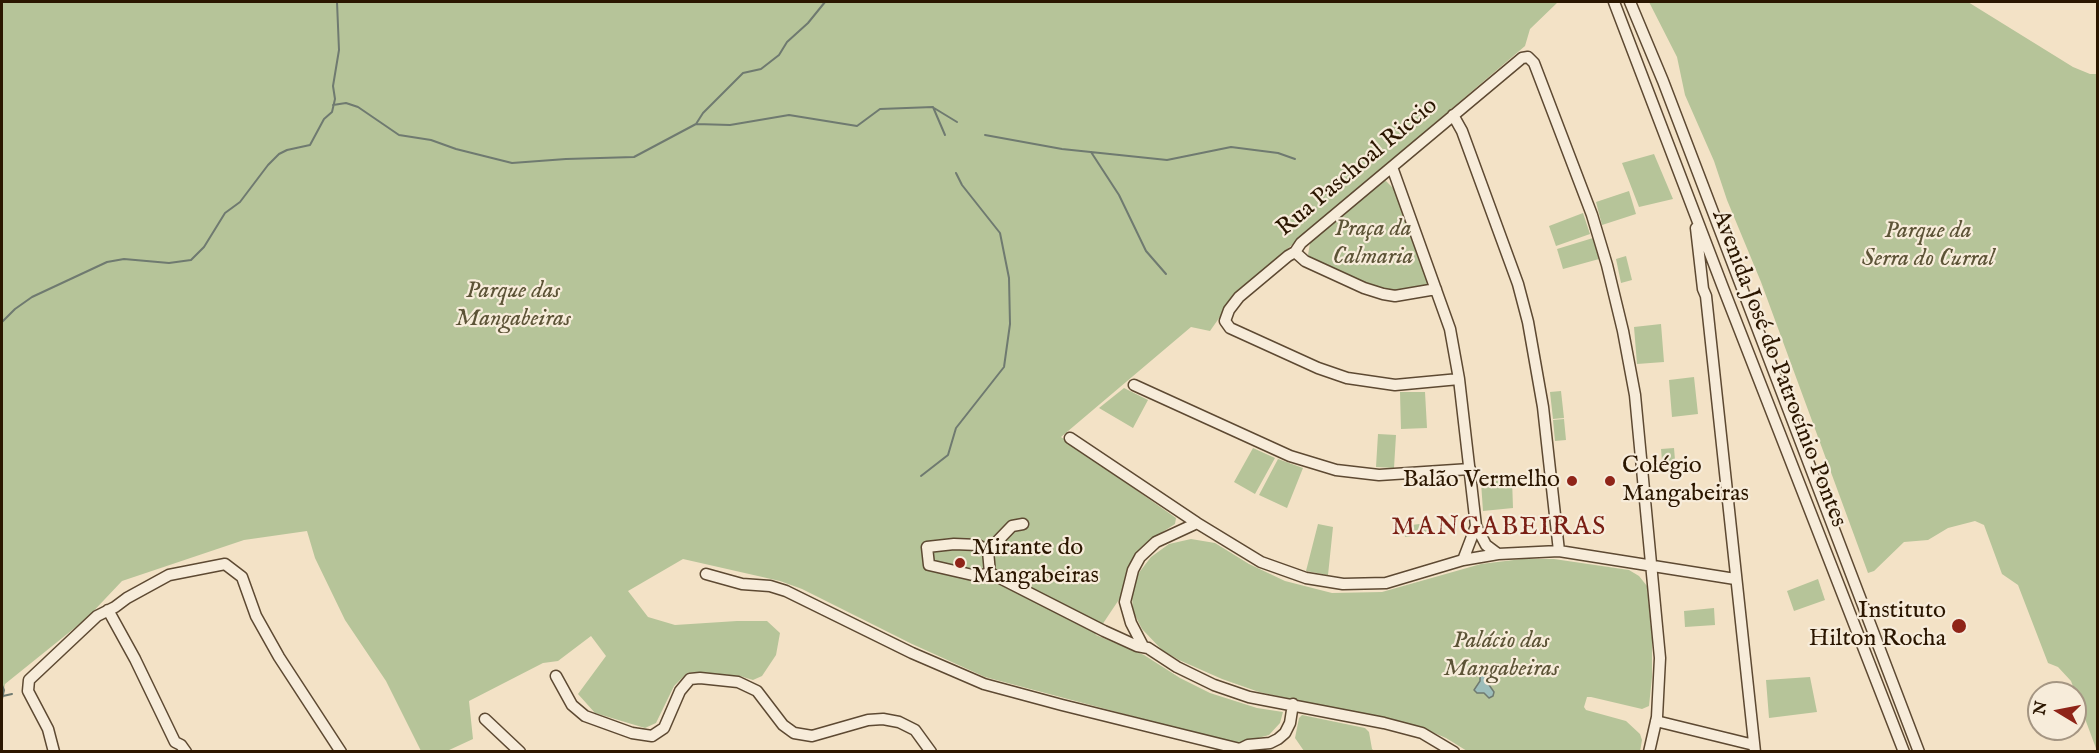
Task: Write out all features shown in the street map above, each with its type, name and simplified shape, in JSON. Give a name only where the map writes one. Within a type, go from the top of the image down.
[{"type":"street","name":"Avenida José do Patrocínio Pontes","points":[[1614,2],[1904,752]]},
{"type":"street","name":"Avenida José do Patrocínio Pontes","points":[[1630,2],[1663,81],[1919,752]]},
{"type":"street","name":"Rua Paschoal Riccio","points":[[1459,379],[1395,385],[1347,378],[1318,368],[1230,328],[1225,321],[1229,310],[1239,297],[1295,252],[1300,243],[1522,58],[1528,57],[1534,63],[1592,215],[1623,331],[1635,395],[1651,567]]},
{"type":"street","points":[[1453,115],[1462,131],[1521,293],[1543,407],[1559,551]]},
{"type":"street","points":[[1392,167],[1450,329],[1459,379],[1476,526],[1486,545],[1498,554]]},
{"type":"street","points":[[1656,721],[1755,748],[1706,296],[1703,289],[1694,211]]},
{"type":"street","points":[[1295,252],[1305,261],[1364,288],[1383,294],[1395,296],[1436,289]]},
{"type":"street","points":[[1706,296],[1710,282],[1716,281],[1722,285]]},
{"type":"street","points":[[1134,385],[1290,456],[1336,470],[1379,475],[1470,469]]},
{"type":"street","points":[[1070,438],[1197,523],[1262,562],[1306,578],[1343,585],[1386,584],[1463,560],[1498,554],[1559,551],[1735,579]]},
{"type":"street","points":[[1143,646],[1131,623],[1125,602],[1133,570],[1140,557],[1156,542],[1197,523]]},
{"type":"street","points":[[990,573],[988,551],[1012,526],[1023,524]]},
{"type":"street","points":[[1463,560],[1476,526]]},
{"type":"street","points":[[988,551],[978,545],[927,547],[929,565],[977,576],[990,573],[1096,627],[1137,646],[1143,646],[1214,686],[1249,697],[1293,704],[1422,733],[1454,752]]},
{"type":"street","points":[[54,752],[48,729],[28,691],[29,680],[97,616],[169,575],[225,564],[242,577],[256,616],[279,657],[341,752]]},
{"type":"street","points":[[1649,752],[1656,721],[1660,658],[1651,567]]},
{"type":"street","points":[[706,574],[742,584],[770,586],[805,598],[904,650],[984,684],[1240,749],[1248,745],[1270,743],[1278,739],[1285,733],[1290,723],[1293,704]]},
{"type":"street","points":[[108,610],[135,659],[175,747],[182,745],[186,752]]},
{"type":"street","points":[[556,676],[572,705],[585,716],[632,733],[652,736],[664,728],[680,691],[690,679],[700,678],[738,682],[757,691],[783,725],[794,733],[812,736],[883,718],[899,722],[915,730],[931,752]]},
{"type":"street","points":[[485,719],[520,752]]},
{"type":"green space","name":"Parque das Mangabeiras","points":[[4,2],[1558,2],[1530,29],[1525,46],[1238,291],[1210,331],[1191,327],[1061,437],[1176,518],[1175,524],[1150,540],[1127,573],[1120,598],[1102,625],[1095,631],[1096,635],[1144,655],[1180,678],[1210,693],[1257,708],[1283,712],[1280,723],[1269,735],[1240,743],[1230,742],[985,677],[912,644],[802,589],[780,581],[683,559],[628,591],[648,617],[675,625],[767,621],[780,633],[776,655],[762,676],[753,680],[740,676],[687,673],[674,686],[656,723],[645,728],[595,713],[578,694],[606,656],[591,636],[558,661],[543,663],[469,701],[473,739],[447,751],[421,751],[386,681],[345,620],[315,558],[307,531],[244,540],[122,581],[87,618],[5,684],[2,700],[2,5]]},
{"type":"green space","name":"Parque da Serra do Curral","points":[[1649,2],[1968,2],[2073,67],[2090,74],[2097,74],[2097,751],[2087,724],[2087,681],[2071,681],[2058,667],[2048,663],[2018,585],[2002,574],[1984,525],[1975,521],[1948,528],[1928,540],[1904,542],[1874,571],[1868,573],[1761,282],[1727,200],[1714,161],[1685,95],[1677,57]]},
{"type":"green space","points":[[1654,154],[1673,199],[1639,207],[1622,163]]},
{"type":"green space","name":"Praça da Calmaria","points":[[1386,181],[1395,190],[1428,281],[1420,290],[1387,290],[1371,287],[1308,255],[1310,243]]},
{"type":"green space","points":[[1629,191],[1636,214],[1602,225],[1596,202]]},
{"type":"green space","points":[[1583,213],[1590,234],[1556,246],[1549,226]]},
{"type":"green space","points":[[1593,238],[1599,259],[1563,269],[1557,249]]},
{"type":"green space","points":[[1626,256],[1632,280],[1621,283],[1616,259]]},
{"type":"green space","points":[[1661,324],[1664,362],[1637,364],[1634,327]]},
{"type":"green space","points":[[1694,377],[1698,414],[1672,417],[1669,380]]},
{"type":"green space","points":[[1124,388],[1148,400],[1133,428],[1099,408]]},
{"type":"green space","points":[[1561,391],[1564,418],[1553,419],[1550,392]]},
{"type":"green space","points":[[1400,392],[1425,392],[1427,428],[1401,429]]},
{"type":"green space","points":[[1564,419],[1566,440],[1555,441],[1553,420]]},
{"type":"green space","points":[[1378,434],[1396,435],[1394,468],[1376,467]]},
{"type":"green space","points":[[1253,448],[1275,458],[1255,494],[1234,482]]},
{"type":"green space","points":[[1674,448],[1676,472],[1663,473],[1661,449]]},
{"type":"green space","points":[[1278,459],[1303,468],[1287,508],[1259,495]]},
{"type":"green space","points":[[1512,479],[1513,508],[1483,511],[1481,482]]},
{"type":"green space","points":[[1427,523],[1429,534],[1405,537],[1404,526]]},
{"type":"green space","points":[[1318,524],[1333,527],[1328,575],[1306,571]]},
{"type":"green space","name":"Palácio das Mangabeiras","points":[[1191,539],[1215,543],[1249,564],[1285,581],[1332,593],[1382,592],[1481,564],[1522,559],[1554,559],[1629,570],[1639,576],[1647,586],[1652,638],[1649,706],[1642,709],[1587,697],[1584,707],[1586,710],[1626,721],[1640,734],[1642,740],[1640,752],[1467,751],[1446,738],[1420,727],[1259,692],[1179,660],[1162,650],[1142,629],[1133,611],[1132,596],[1138,574],[1151,557],[1169,544]]},
{"type":"green space","points":[[1818,579],[1825,600],[1794,611],[1787,591]]},
{"type":"green space","points":[[1714,608],[1715,625],[1685,627],[1684,611]]},
{"type":"green space","points":[[1810,677],[1817,712],[1769,718],[1766,680]]},
{"type":"green space","points":[[1302,715],[1365,728],[1369,732],[1374,751],[1304,751],[1295,738],[1299,718]]},
{"type":"water","points":[[1484,665],[1489,667],[1487,682],[1494,692],[1489,698],[1484,693],[1477,693],[1474,690],[1480,681],[1480,669]]},
{"type":"waterway","points":[[2,322],[32,297],[107,262],[124,259],[169,263],[191,260],[204,247],[225,213],[240,202],[268,165],[279,154],[287,150],[310,145],[324,119],[332,112],[335,99],[333,86],[339,50],[337,2]]},
{"type":"waterway","points":[[333,105],[346,103],[358,107],[399,135],[431,140],[456,149],[512,163],[634,157],[696,124],[703,113],[743,73],[761,69],[779,55],[787,42],[808,23],[825,2]]},
{"type":"waterway","points":[[696,124],[730,125],[789,115],[857,126],[880,109],[933,107],[945,135]]},
{"type":"waterway","points":[[934,108],[957,122]]},
{"type":"waterway","points":[[985,135],[1062,149],[1167,160],[1231,147],[1278,153],[1295,159]]},
{"type":"waterway","points":[[1091,152],[1119,195],[1146,251],[1166,274]]},
{"type":"waterway","points":[[921,476],[948,455],[956,428],[1004,367],[1010,324],[1009,278],[1000,233],[962,185],[956,173]]},
{"type":"waterway","points":[[2,685],[4,690],[2,699]]},
{"type":"waterway","points":[[3,696],[12,694]]},
{"type":"place","name":"Balão Vermelho","points":[[1572,481]]},
{"type":"place","name":"Colégio Mangabeiras","points":[[1610,481]]},
{"type":"place","name":"Mirante do Mangabeiras","points":[[960,563]]},
{"type":"place","name":"Instituto Hilton Rocha","points":[[1959,626]]},
{"type":"district","name":"MANGABEIRAS","points":[[1499,529]]}]
